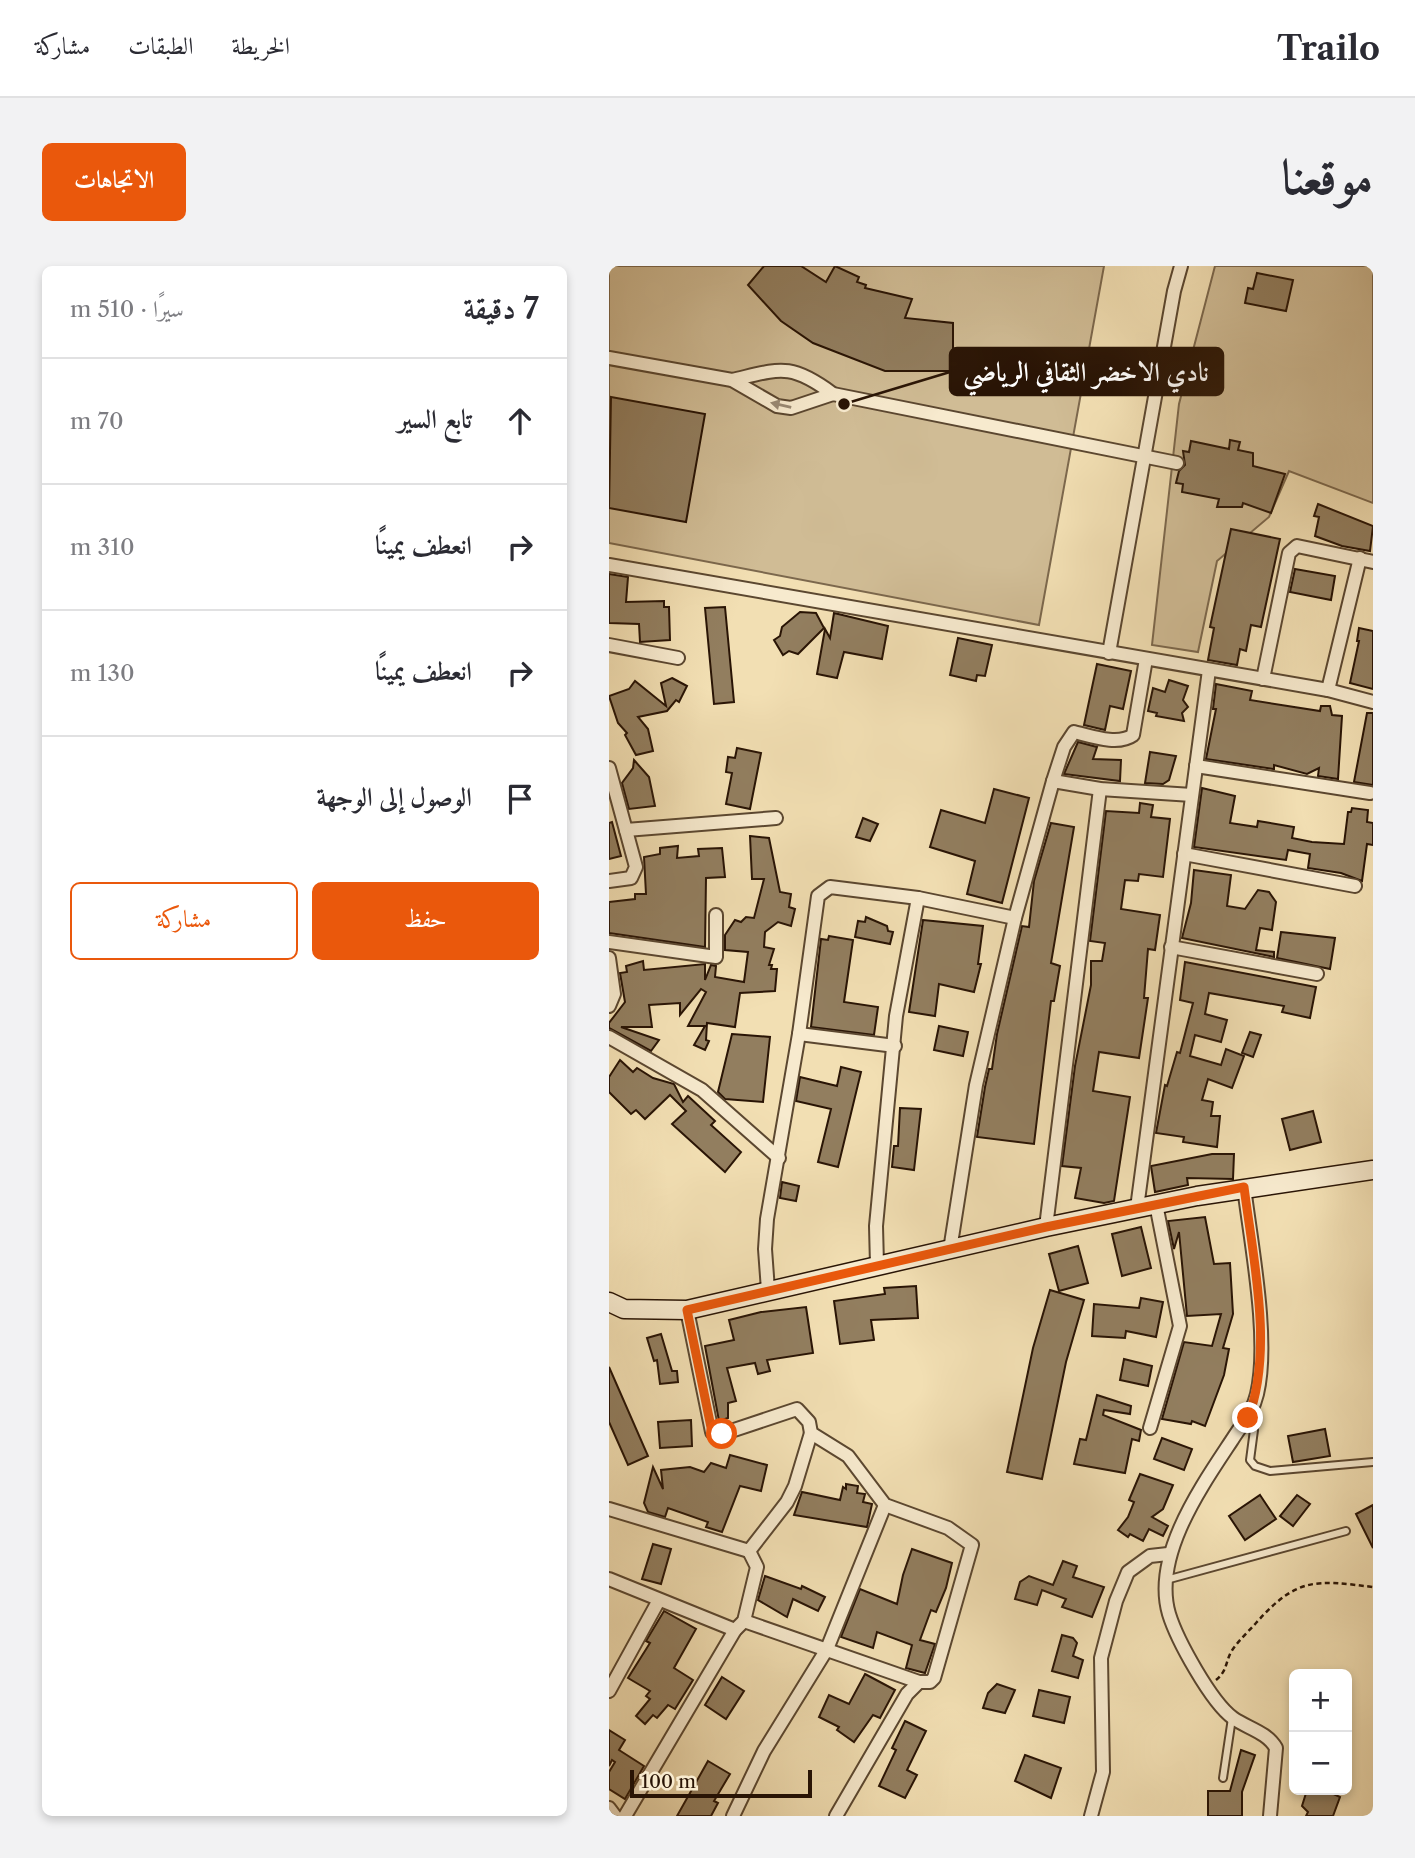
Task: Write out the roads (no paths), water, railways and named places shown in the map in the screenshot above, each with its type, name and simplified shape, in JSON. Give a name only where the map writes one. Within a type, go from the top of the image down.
[{"type":"street","points":[[1109,653],[1174,291],[1181,266]]},
{"type":"street","points":[[609,358],[732,380],[778,407],[791,408],[833,394]]},
{"type":"street","points":[[732,380],[783,369],[819,383],[833,394],[1177,463]]},
{"type":"street","points":[[1263,679],[1289,553],[1297,546],[1373,562]]},
{"type":"street","points":[[1328,690],[1360,558]]},
{"type":"street","points":[[609,565],[1328,690],[1373,702]]},
{"type":"street","points":[[609,645],[678,658]]},
{"type":"street","points":[[950,1250],[976,1085],[1015,918],[1064,747],[1074,732],[1113,739],[1126,739],[1133,735],[1146,659]]},
{"type":"street","points":[[1137,1208],[1209,670]]},
{"type":"street","points":[[1196,766],[1370,793]]},
{"type":"street","points":[[609,768],[636,867],[631,878],[609,881]]},
{"type":"street","points":[[1053,781],[1100,789],[1192,795]]},
{"type":"street","points":[[1046,1227],[1100,789]]},
{"type":"street","points":[[626,830],[776,818]]},
{"type":"street","points":[[1184,855],[1355,886]]},
{"type":"street","points":[[768,1290],[765,1249],[767,1219],[799,1034],[818,896],[830,887],[918,898],[1015,918]]},
{"type":"street","points":[[877,1265],[876,1226],[896,1016],[918,898]]},
{"type":"street","points":[[609,942],[716,957],[716,915]]},
{"type":"street","points":[[1171,947],[1317,974]]},
{"type":"street","points":[[609,958],[614,994],[609,1006]]},
{"type":"street","points":[[799,1034],[895,1046]]},
{"type":"street","points":[[609,1037],[702,1090],[779,1157]]},
{"type":"street","points":[[614,1308],[687,1310],[1156,1204],[1244,1187],[1373,1170]]},
{"type":"street","points":[[1244,1187],[1262,1357],[1257,1395],[1248,1418],[1207,1480],[1168,1554],[1165,1580],[1170,1618],[1208,1686],[1232,1717],[1267,1737],[1276,1748],[1270,1816]]},
{"type":"street","points":[[1150,1428],[1180,1326],[1156,1204]]},
{"type":"street","points":[[687,1310],[712,1432],[722,1434],[797,1409],[809,1422],[811,1433],[791,1494],[749,1551]]},
{"type":"street","points":[[609,1579],[659,1600],[827,1649],[919,1682],[930,1682],[934,1678],[972,1545],[948,1528],[885,1505],[848,1456],[811,1433]]},
{"type":"street","points":[[733,1816],[764,1751],[827,1649],[885,1505]]},
{"type":"street","points":[[609,1510],[749,1551],[757,1567],[740,1625],[625,1816]]},
{"type":"street","points":[[1091,1816],[1103,1772],[1101,1658],[1116,1601],[1128,1572],[1150,1556],[1168,1554]]},
{"type":"street","points":[[609,1691],[659,1600]]},
{"type":"street","points":[[836,1816],[907,1695],[919,1682]]},
{"type":"street","points":[[609,1808],[615,1816]]},
{"type":"lane","points":[[1248,1418],[1254,1430],[1250,1460],[1255,1466],[1270,1471],[1373,1462]]},
{"type":"lane","points":[[1165,1580],[1346,1531]]},
{"type":"lane","points":[[1223,1778],[1232,1717]]},
{"type":"place","name":"نادي الاخضر الثقافي الرياضي","points":[[844,404]]}]
